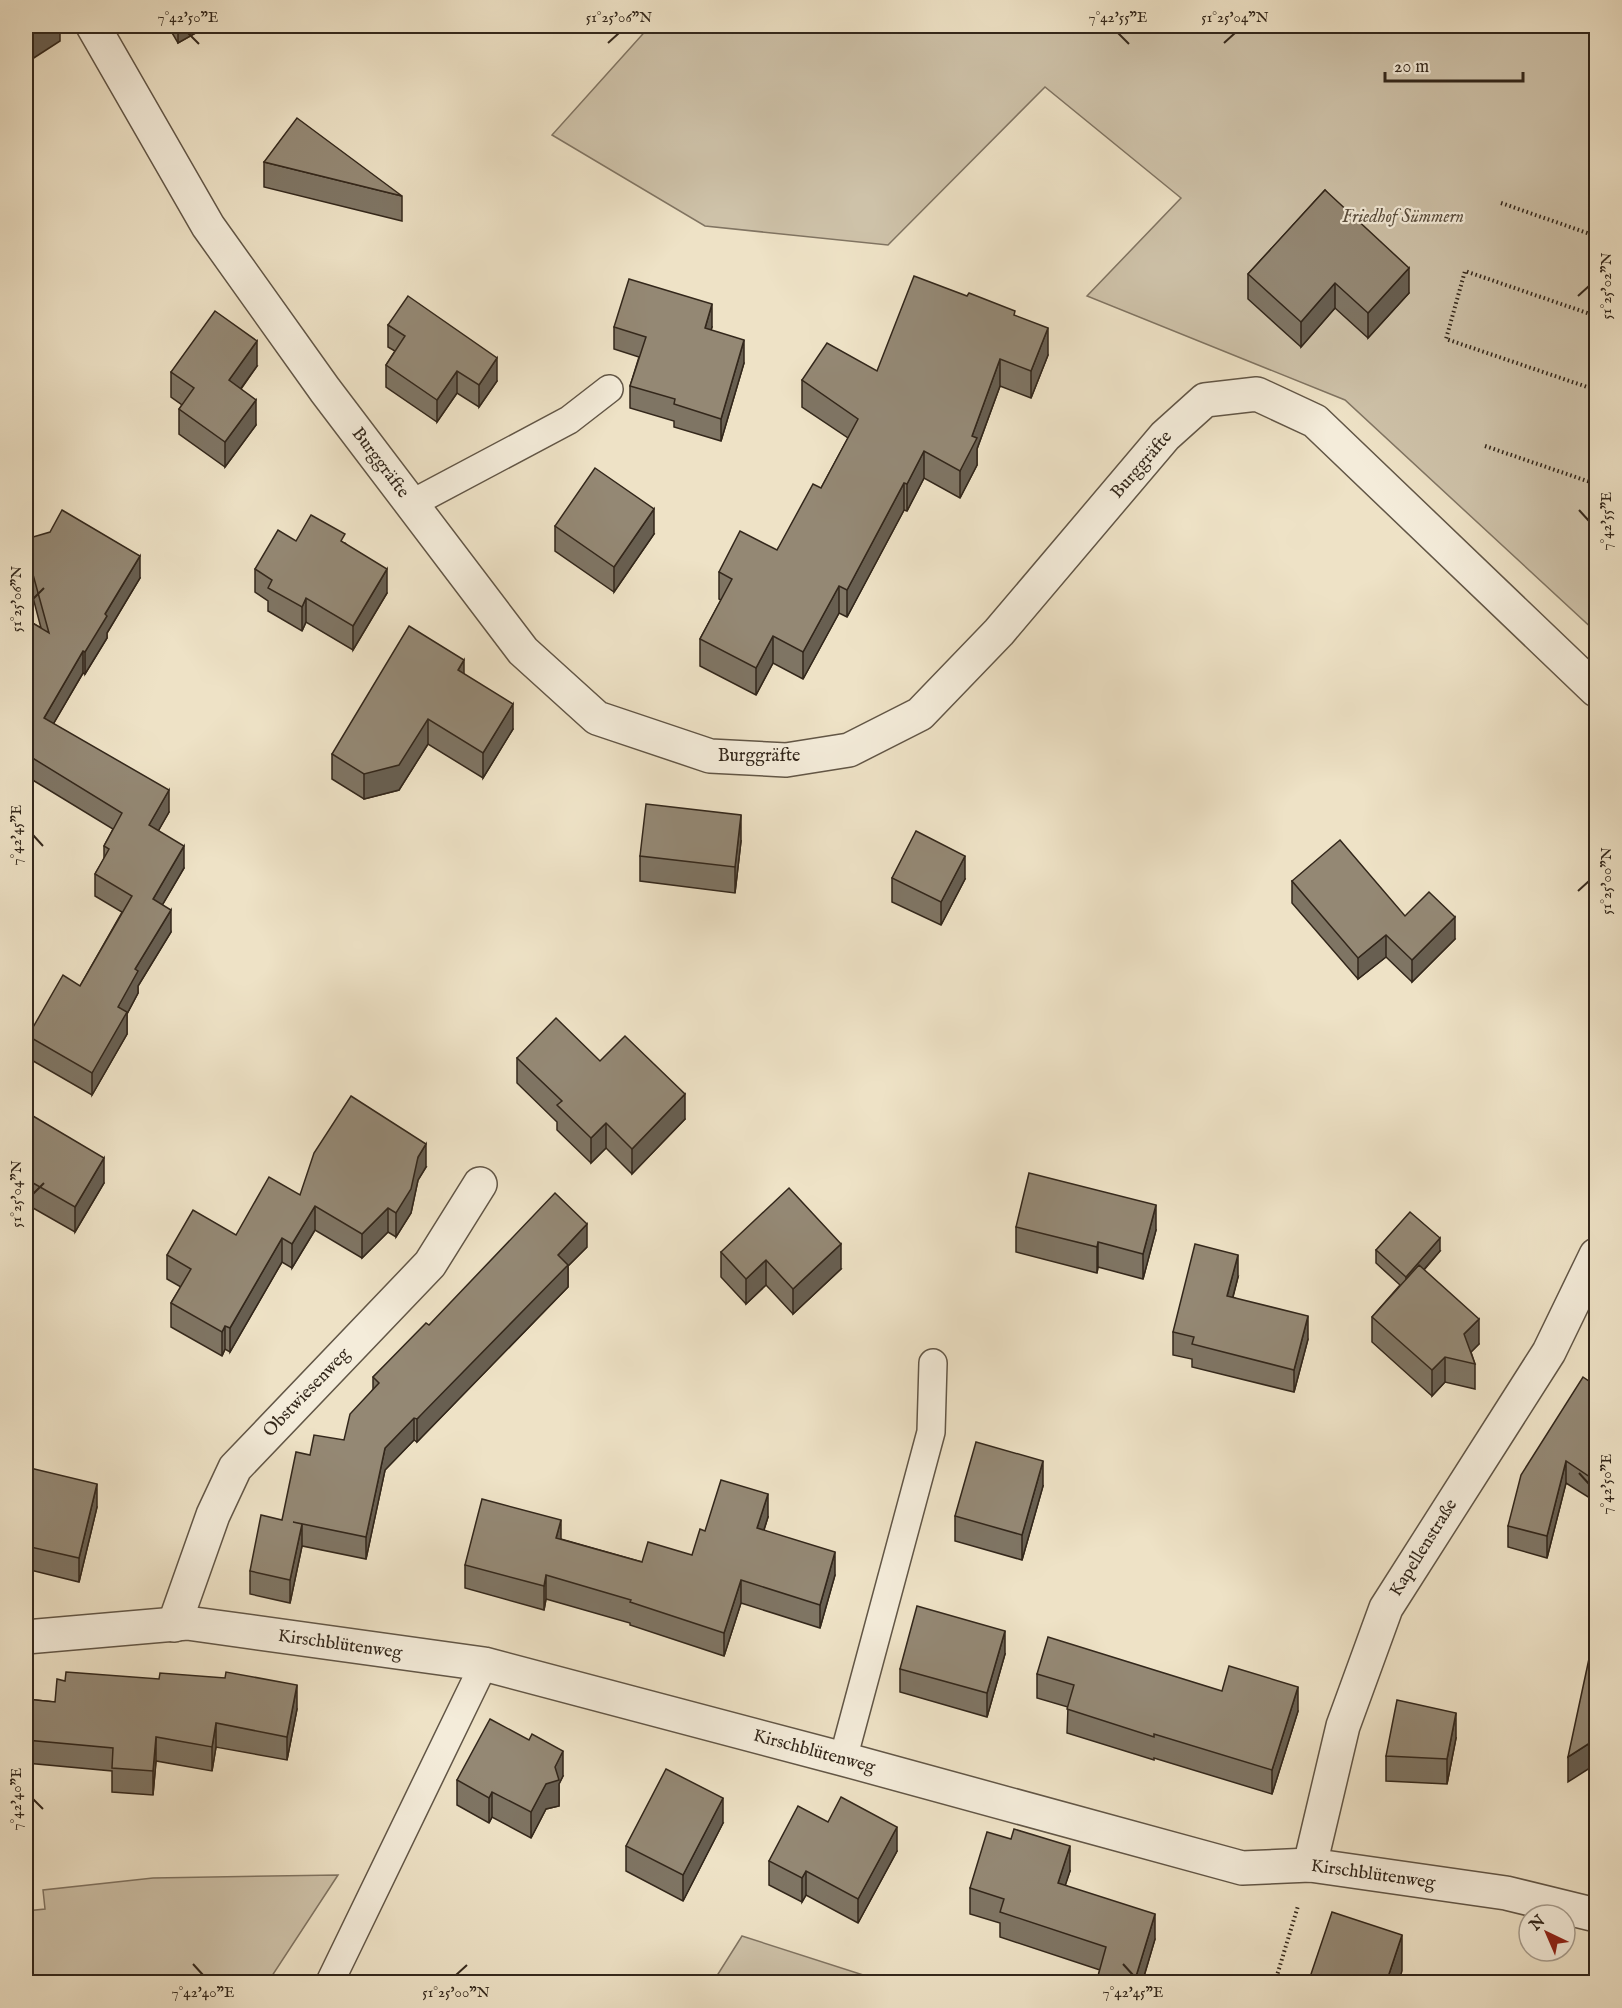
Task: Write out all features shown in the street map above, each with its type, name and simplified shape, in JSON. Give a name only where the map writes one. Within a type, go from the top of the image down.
[{"type":"street","name":"Burggräfte","points":[[93,26],[208,226],[325,390],[523,651],[597,718],[710,756],[786,760],[849,750],[920,714],[999,632],[1165,436],[1205,400],[1257,394],[1315,421],[1596,690]]},
{"type":"street","name":"Obstwiesenweg","points":[[174,1625],[213,1515],[235,1468],[430,1264],[480,1184]]},
{"type":"street","name":"Kapellenstraße","points":[[1310,1865],[1343,1726],[1386,1608],[1549,1352],[1596,1256]]},
{"type":"street","name":"Kirschblütenweg","points":[[26,1637],[187,1623],[484,1664],[1242,1868],[1310,1865],[1506,1893],[1596,1915]]},
{"type":"lane","points":[[411,504],[569,420],[609,388]]},
{"type":"lane","points":[[843,1759],[931,1432],[933,1363]]},
{"type":"lane","points":[[330,1983],[484,1664]]},
{"type":"path","points":[[1501,204],[1596,236]]},
{"type":"path","points":[[1596,316],[1465,271],[1446,339],[1596,390]]},
{"type":"path","points":[[1485,446],[1596,484]]},
{"type":"path","points":[[1275,1983],[1310,1865]]},
{"type":"green space","name":"Friedhof Sümmern","points":[[650,26],[1596,26],[1596,632],[1345,400],[1087,296],[1181,198],[1045,87],[888,245],[705,226],[552,135]]},
{"type":"green space","points":[[338,1875],[268,1982],[26,1982],[26,1911],[45,1909],[43,1890],[153,1878]]},
{"type":"green space","points":[[742,1936],[885,1982],[713,1982]]},
{"type":"building","points":[[26,26],[46,26],[26,38]]},
{"type":"building","points":[[297,118],[402,196],[264,162]]},
{"type":"building","points":[[1325,190],[1409,268],[1368,313],[1335,283],[1301,322],[1248,274]]},
{"type":"building","points":[[914,276],[967,296],[969,293],[1015,311],[1014,315],[1048,328],[1031,371],[1000,359],[972,436],[977,438],[960,471],[924,451],[907,484],[904,483],[847,590],[839,586],[803,652],[773,636],[756,668],[700,639],[732,579],[719,572],[740,531],[777,550],[813,484],[821,488],[858,419],[802,380],[827,343],[877,371]]},
{"type":"building","points":[[629,279],[712,304],[705,328],[744,340],[721,419],[674,404],[675,399],[630,386],[646,337],[614,327]]},
{"type":"building","points":[[408,296],[497,358],[479,385],[457,371],[437,400],[386,365],[405,336],[388,325]]},
{"type":"building","points":[[215,311],[257,341],[229,380],[256,400],[225,442],[179,409],[194,388],[171,372]]},
{"type":"building","points":[[595,468],[654,509],[614,567],[555,526]]},
{"type":"building","points":[[62,510],[140,556],[105,614],[107,616],[85,652],[83,651],[44,718],[169,790],[149,825],[184,846],[153,899],[171,910],[135,969],[138,971],[118,1007],[127,1012],[92,1073],[28,1036],[63,975],[80,986],[132,896],[95,874],[109,849],[104,846],[122,813],[26,754],[26,619],[49,633],[26,549],[26,539],[50,532]]},
{"type":"building","points":[[311,515],[345,534],[341,541],[387,569],[353,626],[306,598],[302,607],[268,588],[272,580],[255,569],[278,530],[296,541]]},
{"type":"building","points":[[409,626],[464,660],[458,670],[513,704],[483,753],[428,719],[399,765],[364,774],[332,754]]},
{"type":"building","points":[[646,804],[741,815],[735,867],[640,856]]},
{"type":"building","points":[[916,831],[965,856],[941,902],[892,878]]},
{"type":"building","points":[[1340,840],[1405,916],[1429,892],[1455,917],[1412,960],[1386,935],[1358,958],[1292,881]]},
{"type":"building","points":[[556,1018],[600,1061],[625,1036],[685,1094],[632,1149],[606,1123],[591,1138],[557,1105],[562,1101],[517,1058]]},
{"type":"building","points":[[351,1096],[426,1144],[418,1157],[411,1189],[396,1213],[388,1208],[362,1234],[315,1206],[292,1244],[282,1238],[230,1328],[225,1326],[222,1332],[171,1303],[191,1269],[167,1255],[193,1210],[236,1235],[269,1177],[300,1195],[314,1153]]},
{"type":"building","points":[[33,1116],[104,1158],[75,1207],[26,1179],[26,1128]]},
{"type":"building","points":[[1029,1173],[1156,1205],[1143,1254],[1098,1242],[1097,1247],[1016,1227]]},
{"type":"building","points":[[789,1188],[841,1244],[793,1289],[766,1260],[746,1279],[721,1252]]},
{"type":"building","points":[[555,1193],[587,1224],[558,1255],[568,1265],[417,1419],[414,1418],[385,1448],[366,1537],[293,1522],[302,1524],[290,1580],[250,1571],[261,1515],[282,1520],[296,1452],[310,1455],[314,1435],[344,1440],[350,1414],[379,1383],[373,1377],[426,1323],[429,1325]]},
{"type":"building","points":[[1410,1212],[1440,1238],[1406,1277],[1376,1250]]},
{"type":"building","points":[[1195,1244],[1238,1255],[1227,1296],[1308,1316],[1294,1370],[1192,1344],[1194,1337],[1173,1332]]},
{"type":"building","points":[[1419,1265],[1479,1319],[1464,1334],[1475,1364],[1445,1357],[1432,1370],[1372,1317]]},
{"type":"building","points":[[1583,1377],[1596,1386],[1596,1481],[1566,1461],[1547,1536],[1508,1526],[1521,1475]]},
{"type":"building","points":[[976,1442],[1043,1461],[1022,1535],[955,1516]]},
{"type":"building","points":[[26,1467],[97,1484],[79,1558],[26,1546]]},
{"type":"building","points":[[721,1480],[768,1494],[757,1528],[835,1552],[820,1605],[741,1580],[724,1633],[630,1602],[631,1600],[546,1575],[544,1586],[465,1565],[482,1499],[561,1520],[556,1538],[642,1562],[648,1542],[692,1555],[700,1529],[705,1531]]},
{"type":"building","points":[[917,1606],[1005,1631],[987,1693],[900,1669]]},
{"type":"building","points":[[1596,1626],[1596,1739],[1568,1757]]},
{"type":"building","points":[[1048,1637],[1222,1691],[1229,1666],[1298,1687],[1272,1770],[1154,1734],[1154,1737],[1067,1709],[1074,1685],[1037,1674]]},
{"type":"building","points":[[66,1672],[159,1679],[160,1673],[225,1678],[226,1672],[297,1685],[287,1737],[216,1723],[212,1747],[156,1737],[153,1771],[112,1768],[113,1748],[26,1740],[26,1699],[55,1702],[57,1679],[65,1681]]},
{"type":"building","points":[[1397,1700],[1456,1713],[1447,1759],[1386,1756]]},
{"type":"building","points":[[490,1719],[529,1740],[532,1734],[563,1751],[555,1767],[559,1780],[546,1784],[531,1812],[492,1792],[489,1798],[457,1780]]},
{"type":"building","points":[[666,1769],[723,1798],[683,1875],[626,1846]]},
{"type":"building","points":[[841,1797],[897,1827],[858,1899],[806,1871],[802,1878],[769,1861],[798,1806],[828,1822]]},
{"type":"building","points":[[1014,1829],[1070,1846],[1058,1883],[1155,1914],[1134,1983],[1096,1983],[1106,1947],[1000,1912],[1004,1899],[970,1888],[987,1832],[1011,1839]]},
{"type":"building","points":[[1332,1912],[1402,1935],[1386,1983],[1308,1983]]}]
